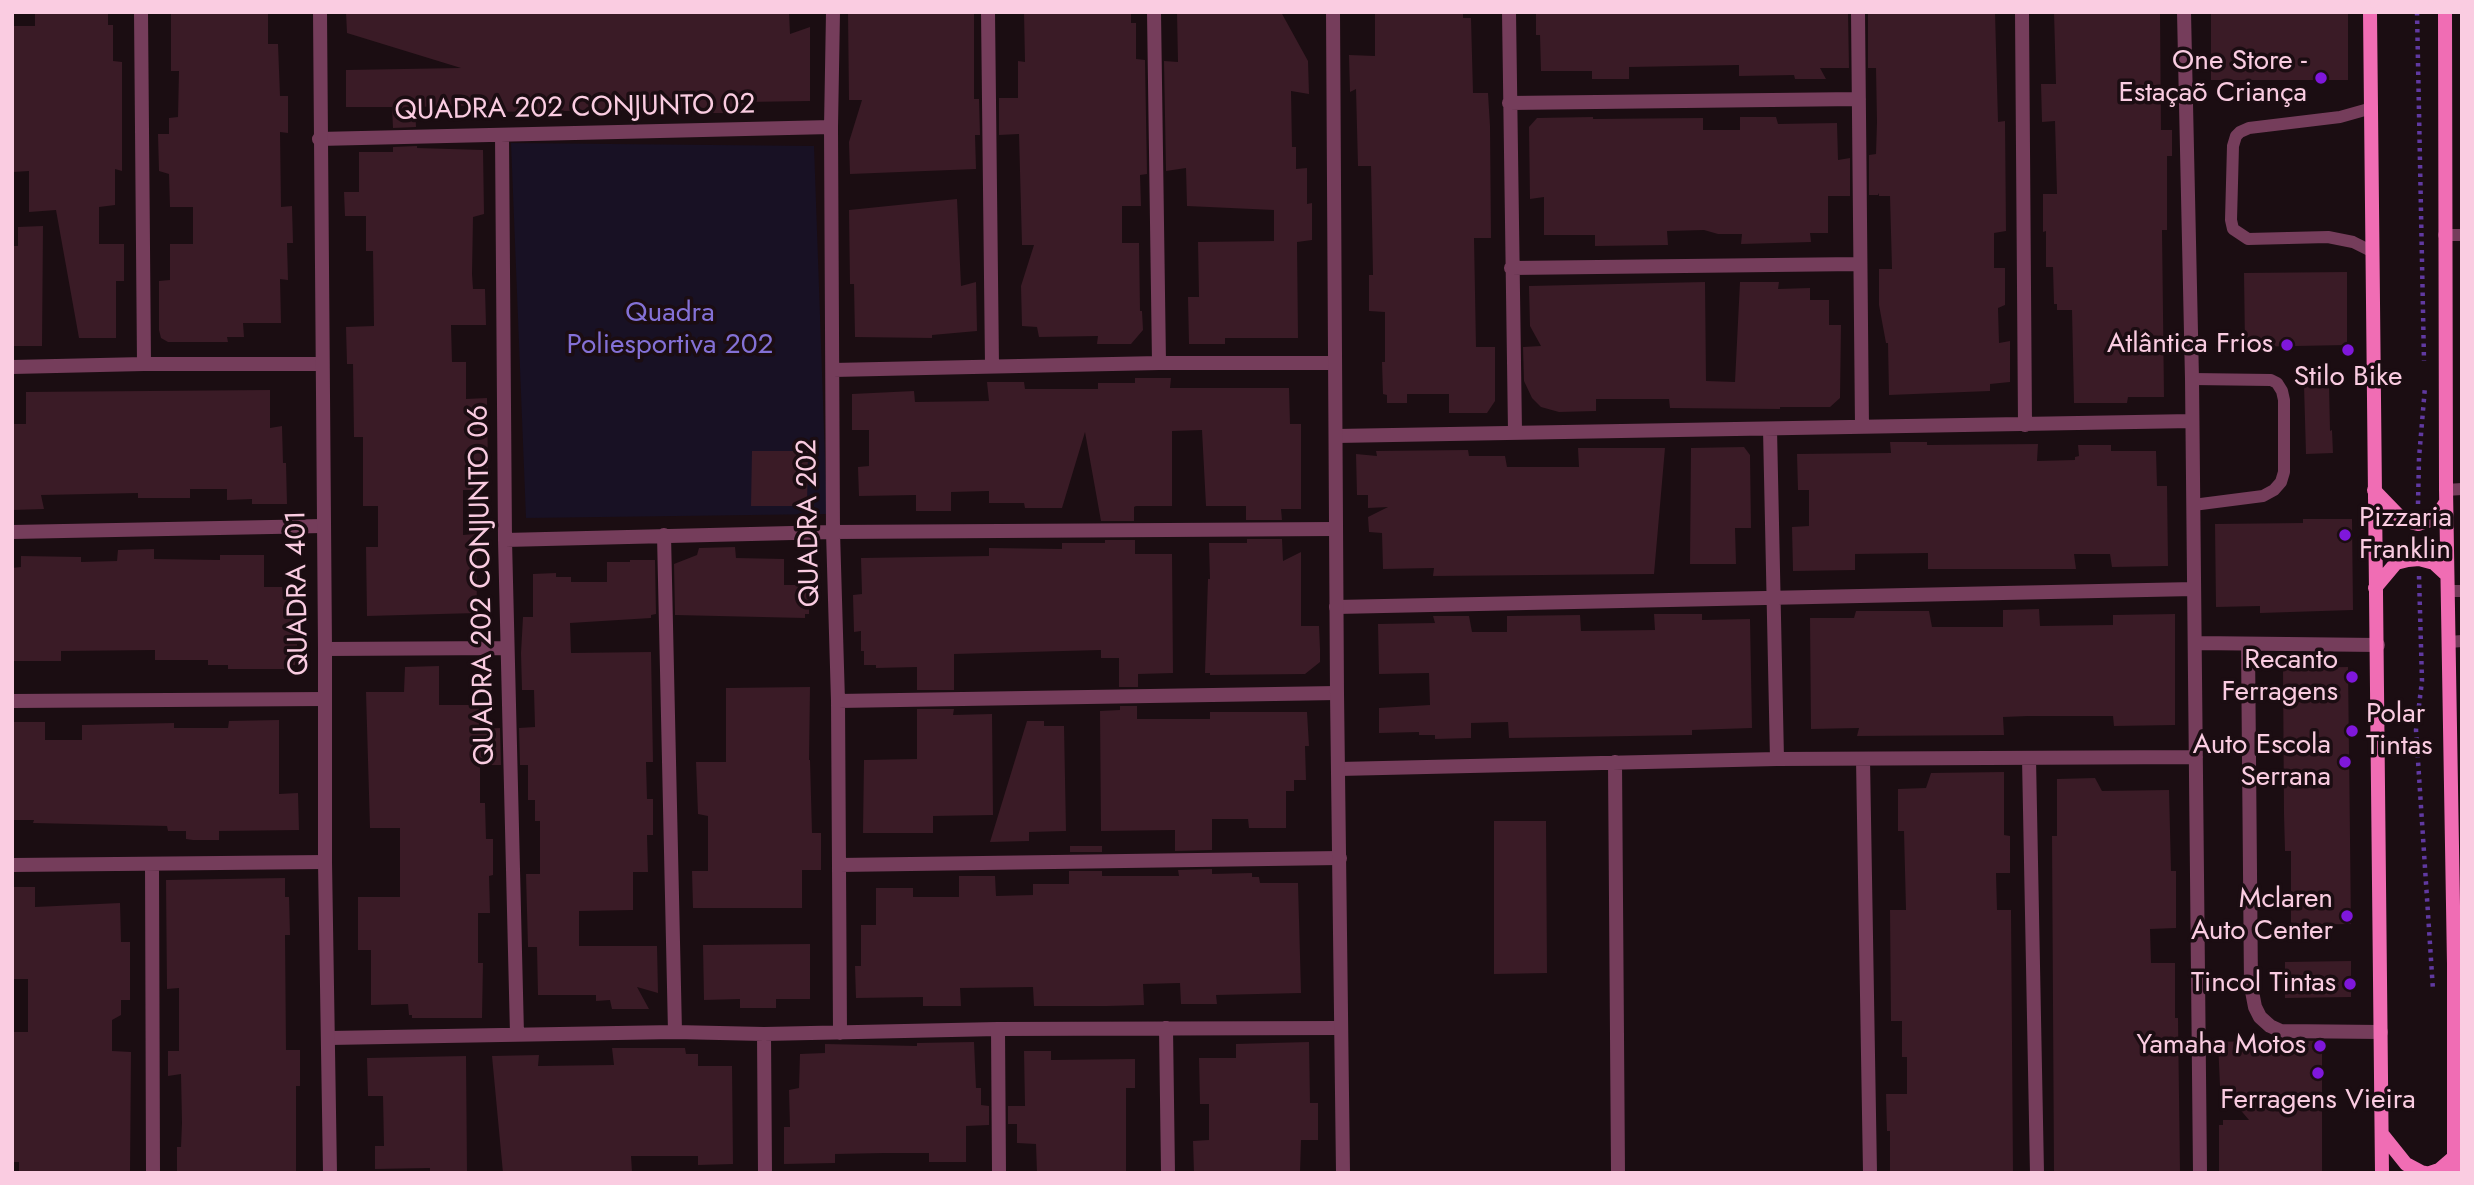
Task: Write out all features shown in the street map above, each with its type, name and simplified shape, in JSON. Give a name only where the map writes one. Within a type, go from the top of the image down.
[{"type":"main road","points":[[2370,12],[2382,1173]]},
{"type":"main road","points":[[2445,12],[2447,575]]},
{"type":"main road","points":[[2374,490],[2403,520],[2417,524],[2436,518],[2446,496]]},
{"type":"main road","points":[[2375,588],[2396,563],[2419,559],[2434,563],[2447,575],[2455,591],[2455,642],[2449,718],[2458,960],[2458,1072],[2454,1173]]},
{"type":"main road","points":[[2382,1135],[2406,1164],[2421,1172],[2439,1170],[2454,1157]]},
{"type":"street","points":[[141,12],[144,364]]},
{"type":"street","name":"QUADRA 401","points":[[320,12],[325,862],[330,1173]]},
{"type":"street","name":"QUADRA 202","points":[[832,12],[833,531],[838,701],[840,1033]]},
{"type":"street","points":[[988,12],[992,366]]},
{"type":"street","points":[[1154,12],[1159,363]]},
{"type":"street","points":[[1333,12],[1335,529],[1343,1173]]},
{"type":"street","points":[[1509,12],[1515,432]]},
{"type":"street","points":[[1858,12],[1862,428]]},
{"type":"street","points":[[2022,12],[2025,425]]},
{"type":"street","points":[[2184,12],[2196,643],[2200,1173]]},
{"type":"street","points":[[1509,103],[1859,99]]},
{"type":"street","name":"QUADRA 202 CONJUNTO 02","points":[[320,139],[831,127]]},
{"type":"street","name":"QUADRA 202 CONJUNTO 06","points":[[502,135],[505,540],[517,1034]]},
{"type":"street","points":[[1511,268],[1859,264]]},
{"type":"street","points":[[833,370],[1159,363],[1335,363]]},
{"type":"street","points":[[12,367],[322,364]]},
{"type":"street","points":[[1336,436],[2192,421]]},
{"type":"street","points":[[1770,429],[1777,759]]},
{"type":"street","points":[[12,532],[323,526]]},
{"type":"street","points":[[505,540],[833,531],[1335,529]]},
{"type":"street","points":[[664,535],[675,1032]]},
{"type":"street","points":[[1336,607],[2194,589]]},
{"type":"street","points":[[2196,643],[2378,645]]},
{"type":"street","points":[[2248,644],[2251,986],[2255,1007],[2260,1017],[2281,1031],[2381,1032]]},
{"type":"street","points":[[325,649],[507,648]]},
{"type":"street","points":[[838,701],[1337,693]]},
{"type":"street","points":[[12,701],[325,699]]},
{"type":"street","points":[[1339,769],[1777,759],[2196,757]]},
{"type":"street","points":[[2029,758],[2037,1173]]},
{"type":"street","points":[[1863,759],[1870,1173]]},
{"type":"street","points":[[1615,762],[1618,1173]]},
{"type":"street","points":[[839,865],[1340,858]]},
{"type":"street","points":[[12,865],[325,862]]},
{"type":"street","points":[[152,864],[153,1173]]},
{"type":"street","points":[[1166,1028],[1168,1173]]},
{"type":"street","points":[[329,1038],[675,1032],[764,1034],[998,1029],[1340,1028]]},
{"type":"street","points":[[998,1029],[999,1173]]},
{"type":"street","points":[[764,1034],[765,1173]]},
{"type":"lane","points":[[2371,251],[2328,237],[2248,239],[2233,229],[2231,220],[2233,146],[2240,132],[2249,128],[2340,117],[2372,108]]},
{"type":"lane","points":[[2444,235],[2462,235]]},
{"type":"lane","points":[[2192,379],[2271,380],[2277,383],[2284,400],[2284,472],[2281,482],[2263,496],[2193,505]]},
{"type":"lane","points":[[2446,496],[2462,489]]},
{"type":"lane","points":[[2449,718],[2462,729]]},
{"type":"path","points":[[2417,12],[2424,372]]},
{"type":"path","points":[[2417,524],[2425,384]]},
{"type":"path","points":[[2419,559],[2422,681],[2416,730],[2433,992]]},
{"type":"green space","name":"Quadra Poliesportiva 202","points":[[511,143],[814,146],[827,514],[526,518]]},
{"type":"building","points":[[35,12],[108,12],[108,25],[113,25],[113,61],[122,62],[122,171],[115,169],[115,205],[99,207],[99,244],[124,244],[124,281],[116,281],[116,338],[79,338],[56,210],[29,212],[29,171],[13,172],[12,26],[35,26]]},
{"type":"building","points":[[268,12],[268,44],[278,44],[280,96],[288,96],[288,133],[280,132],[281,207],[292,206],[293,243],[287,243],[288,280],[280,279],[281,323],[243,323],[244,337],[227,337],[228,342],[168,342],[161,338],[159,330],[159,281],[170,280],[170,244],[193,244],[193,207],[170,207],[169,174],[159,171],[158,134],[169,134],[169,118],[178,117],[179,71],[171,71],[171,14]]},
{"type":"building","points":[[346,12],[789,12],[790,34],[810,27],[810,101],[745,102],[745,113],[708,113],[708,109],[488,112],[488,105],[415,107],[416,127],[393,128],[392,107],[346,107],[346,70],[461,68],[347,33]]},
{"type":"building","points":[[848,12],[974,12],[974,99],[979,99],[980,135],[975,135],[976,169],[850,174],[849,142],[862,100],[849,100]]},
{"type":"building","points":[[1024,12],[1131,12],[1131,23],[1136,23],[1136,59],[1145,60],[1147,174],[1140,175],[1141,206],[1122,206],[1122,243],[1139,243],[1140,311],[1143,330],[1131,344],[1097,344],[1098,336],[1039,337],[1037,327],[1022,326],[1021,286],[1034,245],[1022,245],[1019,134],[999,135],[999,98],[1018,98],[1018,61],[1025,62]]},
{"type":"building","points":[[1177,12],[1281,12],[1308,61],[1309,94],[1291,91],[1292,147],[1296,147],[1296,169],[1307,168],[1307,204],[1312,203],[1312,240],[1297,242],[1298,338],[1225,338],[1225,344],[1189,344],[1188,297],[1199,297],[1198,242],[1274,241],[1274,210],[1187,206],[1186,168],[1166,171],[1164,61],[1178,62]]},
{"type":"building","points":[[1375,12],[1463,12],[1463,18],[1471,18],[1473,93],[1488,93],[1490,126],[1491,238],[1474,238],[1476,347],[1495,347],[1495,401],[1487,413],[1449,413],[1449,394],[1407,394],[1407,403],[1387,403],[1387,395],[1383,394],[1385,312],[1369,311],[1369,275],[1373,275],[1371,166],[1358,166],[1356,89],[1350,92],[1349,55],[1375,56]]},
{"type":"building","points":[[1536,12],[1848,12],[1849,68],[1820,68],[1826,79],[1795,79],[1794,75],[1739,76],[1739,65],[1629,67],[1629,79],[1592,79],[1592,71],[1541,71]]},
{"type":"building","points":[[1868,12],[1995,12],[1998,122],[2005,121],[2006,231],[1994,233],[1994,268],[2005,268],[2005,305],[1998,308],[1999,343],[2010,341],[2010,382],[1990,384],[1990,391],[1889,395],[1888,343],[1879,305],[1879,269],[1892,269],[1890,196],[1879,196],[1879,193],[1869,195],[1869,155],[1876,154],[1877,122],[1876,68],[1868,68]]},
{"type":"building","points":[[2054,12],[2160,12],[2161,130],[2172,130],[2172,156],[2167,156],[2167,230],[2162,230],[2164,397],[2128,397],[2127,403],[2074,403],[2072,310],[2057,310],[2057,304],[2054,304],[2053,267],[2046,267],[2046,231],[2043,232],[2043,194],[2057,194],[2055,121],[2042,122],[2041,84],[2056,84]]},
{"type":"building","points":[[2211,12],[2348,12],[2348,80],[2211,80]]},
{"type":"building","points":[[1740,117],[1776,117],[1778,124],[1837,123],[1838,160],[1850,158],[1850,196],[1828,196],[1828,233],[1810,233],[1811,242],[1741,244],[1742,234],[1718,234],[1704,230],[1667,231],[1668,245],[1595,246],[1595,235],[1544,235],[1544,197],[1530,199],[1529,127],[1537,118],[1703,118],[1703,130],[1740,130]]},
{"type":"building","points":[[393,147],[483,150],[484,214],[473,217],[472,274],[473,289],[485,289],[486,325],[451,325],[452,362],[466,362],[466,399],[487,398],[488,472],[475,472],[475,490],[463,490],[463,535],[476,534],[477,613],[367,616],[366,547],[378,547],[378,506],[363,506],[363,437],[354,437],[353,364],[347,364],[346,327],[374,326],[373,251],[366,251],[366,216],[345,216],[344,192],[359,192],[359,152],[393,152]]},
{"type":"building","points":[[957,199],[961,286],[976,282],[977,331],[932,335],[932,338],[855,337],[854,284],[850,284],[849,210]]},
{"type":"building","points":[[43,226],[42,346],[12,346],[12,246],[18,246],[18,227]]},
{"type":"building","points":[[2347,272],[2347,345],[2245,347],[2244,273]]},
{"type":"building","points":[[1705,282],[1706,381],[1735,382],[1740,282],[1779,282],[1778,289],[1810,288],[1810,300],[1829,300],[1829,325],[1841,325],[1840,398],[1830,407],[1780,409],[1670,408],[1669,399],[1596,399],[1596,411],[1559,412],[1541,407],[1532,398],[1524,381],[1523,347],[1541,346],[1530,326],[1529,286]]},
{"type":"building","points":[[1135,378],[1171,378],[1170,388],[1289,388],[1290,424],[1301,424],[1301,509],[1281,509],[1282,520],[1246,520],[1246,506],[1206,506],[1202,430],[1172,431],[1172,506],[1136,506],[1134,521],[1101,521],[1085,432],[1062,508],[1025,508],[1024,503],[989,503],[989,491],[951,492],[951,511],[916,511],[916,495],[859,496],[858,467],[869,466],[869,430],[852,430],[852,394],[914,391],[915,402],[989,401],[987,382],[1024,382],[1025,389],[1098,389],[1098,383],[1135,383]]},
{"type":"building","points":[[2304,385],[2329,385],[2333,453],[2306,454]]},
{"type":"building","points":[[270,390],[270,428],[282,426],[287,504],[252,504],[252,499],[227,500],[227,489],[190,489],[190,498],[138,498],[138,493],[41,495],[44,509],[12,510],[12,424],[26,424],[26,392]]},
{"type":"building","points":[[1890,442],[1927,442],[1927,445],[2038,444],[2037,461],[2075,460],[2075,457],[2079,456],[2078,445],[2111,445],[2111,451],[2156,451],[2157,486],[2167,486],[2168,566],[2112,567],[2110,554],[2074,554],[2076,569],[1928,569],[1928,553],[1855,554],[1855,570],[1793,571],[1792,527],[1809,526],[1809,490],[1798,490],[1797,454],[1891,453]]},
{"type":"building","points":[[1744,447],[1750,455],[1751,528],[1735,528],[1736,564],[1690,564],[1691,448]]},
{"type":"building","points":[[1578,448],[1665,448],[1654,574],[1433,576],[1434,568],[1383,569],[1382,533],[1369,532],[1368,517],[1388,507],[1368,508],[1368,495],[1357,495],[1356,454],[1377,456],[1376,451],[1468,450],[1469,456],[1505,456],[1507,467],[1579,467]]},
{"type":"building","points":[[752,451],[808,451],[807,506],[751,506]]},
{"type":"building","points":[[2303,519],[2352,519],[2353,610],[2260,613],[2260,606],[2216,607],[2215,524],[2303,523]]},
{"type":"building","points":[[1247,539],[1282,539],[1283,561],[1301,552],[1301,626],[1319,626],[1320,649],[1320,662],[1305,674],[1205,673],[1210,579],[1209,543],[1247,543]]},
{"type":"building","points":[[1105,540],[1135,540],[1135,554],[1172,554],[1173,673],[1138,674],[1138,687],[1119,687],[1119,658],[1101,658],[1101,650],[954,654],[954,690],[917,690],[917,667],[876,668],[876,665],[864,665],[861,631],[854,632],[853,595],[862,594],[861,558],[989,556],[989,548],[1062,549],[1062,543],[1105,543]]},
{"type":"building","points":[[735,547],[736,558],[784,559],[784,585],[809,585],[809,614],[805,614],[805,618],[675,615],[674,564],[697,555],[699,548]]},
{"type":"building","points":[[154,549],[154,559],[220,560],[220,555],[264,555],[264,587],[282,587],[283,591],[292,591],[293,628],[297,628],[297,665],[287,665],[287,669],[228,669],[228,665],[208,665],[208,660],[155,660],[155,650],[61,651],[61,661],[12,661],[12,568],[21,567],[21,556],[81,557],[81,562],[117,561],[118,550]]},
{"type":"building","points":[[655,560],[656,614],[651,615],[651,618],[570,623],[571,653],[651,652],[653,762],[646,762],[647,799],[653,799],[653,835],[647,835],[648,872],[633,872],[633,910],[579,911],[579,946],[657,946],[658,993],[637,987],[649,1009],[612,1009],[610,1000],[596,1001],[596,995],[538,995],[537,947],[528,947],[526,874],[540,874],[540,821],[535,821],[535,800],[528,800],[528,765],[520,765],[519,728],[535,727],[534,690],[522,690],[521,653],[523,617],[533,617],[533,574],[556,573],[556,577],[571,577],[571,582],[607,582],[607,562]]},
{"type":"building","points":[[2039,609],[2040,626],[2113,625],[2113,615],[2175,614],[2175,725],[2114,726],[2113,716],[2028,716],[2003,717],[2004,735],[1857,736],[1859,728],[1811,729],[1810,618],[1854,618],[1856,611],[1929,611],[1932,627],[2003,627],[2003,610]]},
{"type":"building","points":[[1654,614],[1702,614],[1702,620],[1750,619],[1752,728],[1692,730],[1692,735],[1509,738],[1508,722],[1471,723],[1471,738],[1435,739],[1435,735],[1419,735],[1419,732],[1379,733],[1379,708],[1430,705],[1429,673],[1379,674],[1378,624],[1435,623],[1433,616],[1469,616],[1472,632],[1507,632],[1507,616],[1580,615],[1581,631],[1655,630]]},
{"type":"building","points":[[439,666],[439,705],[479,705],[479,729],[500,728],[501,765],[480,765],[480,803],[485,803],[486,839],[493,839],[493,875],[489,876],[490,913],[478,913],[478,963],[483,963],[482,1018],[412,1018],[408,1004],[371,1005],[371,950],[358,950],[358,897],[400,897],[400,828],[370,828],[366,692],[404,692],[405,667]]},
{"type":"building","points":[[2348,667],[2351,924],[2291,925],[2291,851],[2285,851],[2283,668]]},
{"type":"building","points":[[810,687],[812,833],[821,833],[821,870],[802,870],[802,908],[693,908],[692,871],[708,871],[708,816],[698,814],[696,762],[726,762],[726,688]]},
{"type":"building","points":[[1120,706],[1137,706],[1137,719],[1210,719],[1210,712],[1307,712],[1309,746],[1305,746],[1306,780],[1294,780],[1294,791],[1286,791],[1286,828],[1249,828],[1248,819],[1212,819],[1212,850],[1175,851],[1175,830],[1101,831],[1100,711],[1120,710]]},
{"type":"building","points":[[917,709],[954,709],[953,715],[992,714],[993,815],[933,816],[933,833],[863,833],[864,760],[917,759]]},
{"type":"building","points":[[279,720],[279,794],[298,793],[299,830],[219,831],[219,840],[193,840],[186,839],[186,831],[168,831],[167,826],[33,823],[34,820],[12,820],[12,722],[45,722],[45,740],[82,740],[82,725],[174,723],[174,728],[228,728],[229,721]]},
{"type":"building","points":[[1027,721],[1044,721],[1044,726],[1064,726],[1066,831],[1029,832],[1029,841],[990,842]]},
{"type":"building","points":[[2004,772],[2004,835],[2010,836],[2010,873],[1996,873],[1997,910],[2011,910],[2013,1173],[1890,1173],[1890,1131],[1887,1131],[1886,1094],[1907,1094],[1907,1057],[1902,1057],[1902,1021],[1891,1021],[1890,910],[1906,910],[1904,831],[1898,831],[1898,789],[1926,788],[1931,773]]},
{"type":"building","points":[[2095,778],[2102,791],[2169,790],[2171,871],[2176,871],[2176,928],[2150,929],[2151,963],[2175,963],[2180,1173],[2054,1173],[2052,836],[2057,836],[2057,779]]},
{"type":"building","points":[[1494,821],[1546,821],[1547,973],[1494,974]]},
{"type":"building","points":[[1070,846],[1102,846],[1102,852],[1070,852]]},
{"type":"building","points":[[1212,869],[1212,874],[1252,873],[1252,877],[1259,877],[1260,883],[1298,883],[1301,993],[1216,995],[1217,1004],[1181,1004],[1180,983],[1143,984],[1144,1005],[1034,1006],[1033,987],[960,988],[961,1006],[923,1006],[923,997],[856,998],[855,966],[861,966],[861,925],[876,925],[876,888],[913,888],[913,897],[959,897],[959,876],[995,876],[996,896],[1033,895],[1033,884],[1069,884],[1069,871],[1102,871],[1102,876],[1179,876],[1178,870]]},
{"type":"building","points":[[285,878],[285,897],[289,897],[290,935],[285,935],[286,1050],[300,1050],[300,1086],[296,1086],[296,1173],[177,1173],[177,1147],[181,1147],[182,1123],[181,1074],[168,1076],[168,1051],[179,1051],[179,988],[167,989],[166,880]]},
{"type":"building","points":[[12,887],[35,887],[35,907],[120,903],[121,942],[130,942],[130,1000],[121,1000],[121,1015],[112,1020],[112,1051],[131,1052],[130,1173],[19,1173],[19,1162],[12,1162],[12,1032],[28,1032],[28,979],[12,979]]},
{"type":"building","points":[[810,944],[810,999],[776,999],[776,1008],[740,1008],[740,999],[704,1000],[703,945]]},
{"type":"building","points":[[2351,961],[2351,997],[2285,998],[2285,962]]},
{"type":"building","points":[[2322,1041],[2322,1173],[2219,1173],[2219,1125],[2223,1125],[2223,1120],[2249,1120],[2220,1086],[2218,1042]]},
{"type":"building","points":[[974,1042],[976,1088],[981,1088],[981,1105],[989,1106],[989,1125],[966,1126],[966,1162],[929,1162],[929,1153],[884,1153],[835,1154],[835,1163],[784,1164],[784,1127],[790,1127],[789,1090],[799,1088],[800,1054],[825,1053],[825,1044],[917,1046],[917,1043]]},
{"type":"building","points":[[1309,1042],[1310,1103],[1318,1103],[1318,1140],[1301,1140],[1300,1173],[1194,1173],[1193,1141],[1209,1140],[1209,1104],[1200,1104],[1199,1058],[1236,1058],[1236,1044]]},
{"type":"building","points":[[612,1048],[685,1048],[686,1054],[698,1054],[698,1066],[732,1066],[733,1164],[698,1165],[698,1156],[631,1156],[632,1172],[503,1173],[492,1056],[539,1055],[538,1066],[614,1065]]},
{"type":"building","points":[[1024,1051],[1051,1051],[1051,1060],[1135,1059],[1135,1088],[1126,1088],[1126,1173],[1037,1173],[1036,1144],[1017,1143],[1017,1124],[1008,1124],[1008,1106],[1025,1106]]},
{"type":"building","points":[[466,1056],[467,1173],[430,1173],[430,1168],[375,1169],[375,1146],[384,1146],[383,1096],[368,1096],[367,1058]]},
{"type":"place","name":"One Store - Estaçaõ Criança","points":[[2321,78]]},
{"type":"place","name":"Atlântica Frios","points":[[2287,345]]},
{"type":"place","name":"Stilo Bike","points":[[2348,350]]},
{"type":"place","name":"Pizzaria Franklin","points":[[2345,535]]},
{"type":"place","name":"Recanto Ferragens","points":[[2352,677]]},
{"type":"place","name":"Polar Tintas","points":[[2352,731]]},
{"type":"place","name":"Auto Escola Serrana","points":[[2345,762]]},
{"type":"place","name":"Mclaren Auto Center","points":[[2347,916]]},
{"type":"place","name":"Tincol Tintas","points":[[2350,984]]},
{"type":"place","name":"Yamaha Motos","points":[[2320,1046]]},
{"type":"place","name":"Ferragens Vieira","points":[[2318,1073]]}]
